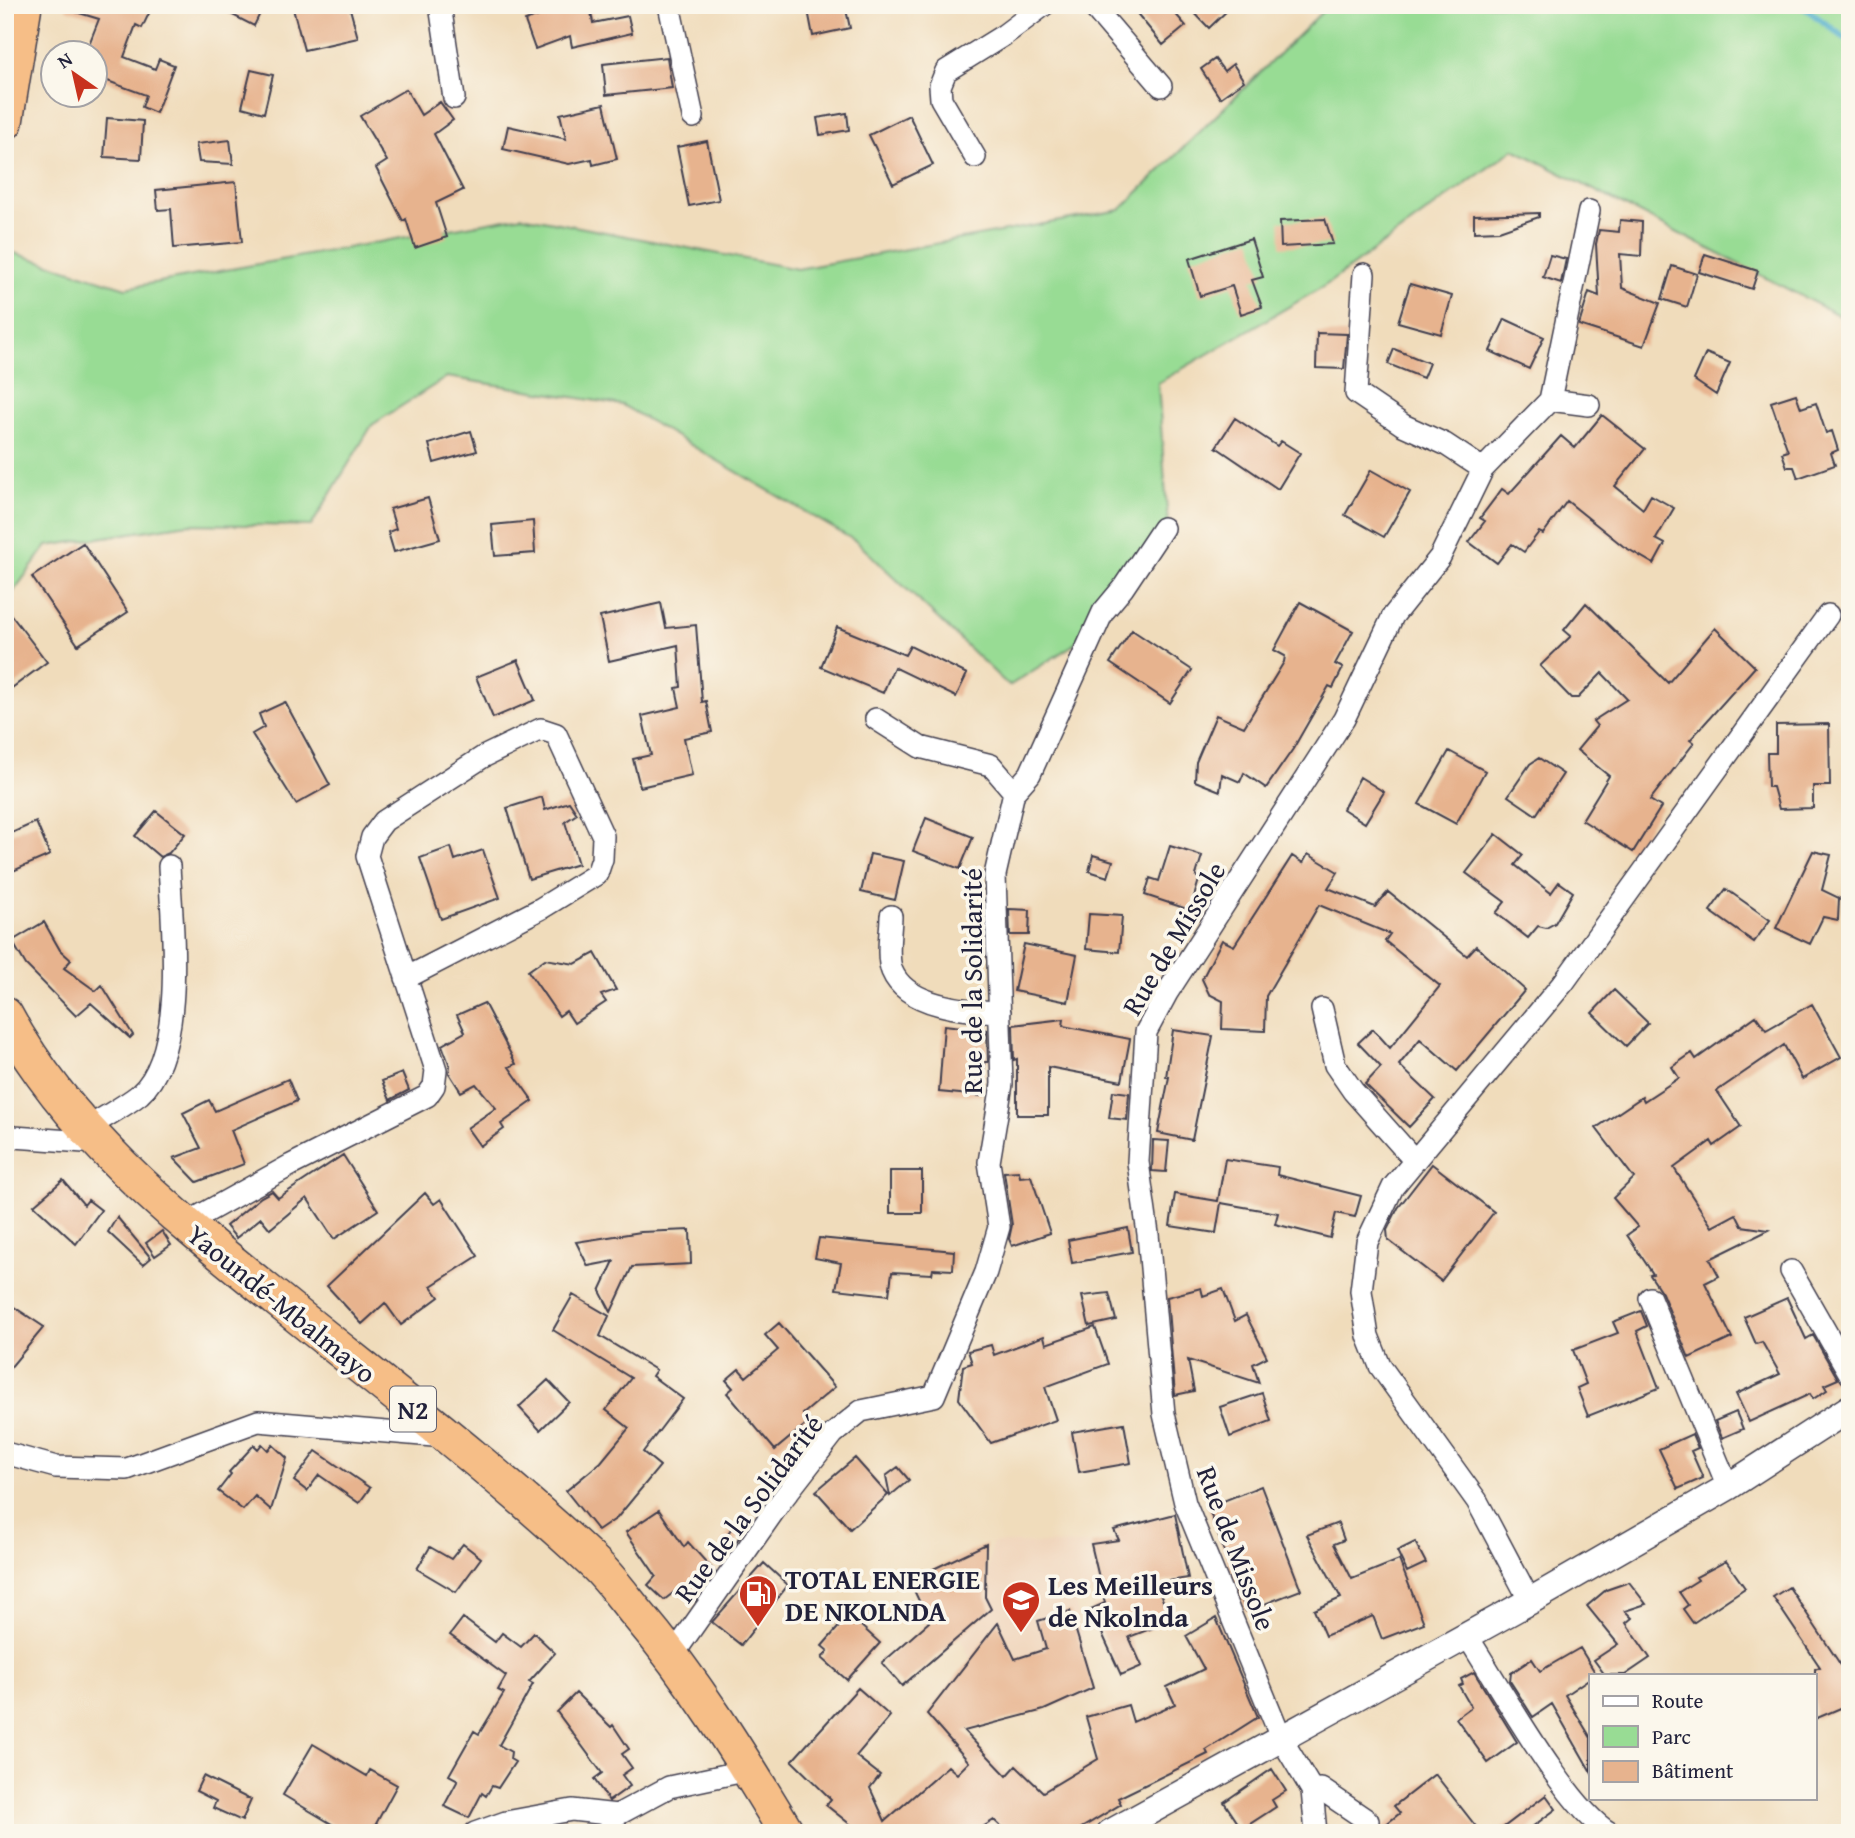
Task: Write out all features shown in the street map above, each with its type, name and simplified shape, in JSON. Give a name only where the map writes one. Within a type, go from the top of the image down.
[{"type":"highway","points":[[5,122],[24,5]]},
{"type":"highway","name":"Yaoundé-Mbalmayo","points":[[5,1015],[29,1058],[92,1136],[185,1224],[447,1437],[596,1564],[673,1655],[787,1833]]},
{"type":"street","points":[[440,5],[454,98]]},
{"type":"street","points":[[669,5],[693,117]]},
{"type":"street","points":[[975,157],[941,99],[940,86],[946,71],[1004,35],[1044,5]]},
{"type":"street","points":[[1092,5],[1161,86]]},
{"type":"street","points":[[1589,211],[1550,400],[1589,405]]},
{"type":"street","points":[[1364,274],[1356,393],[1403,425],[1445,444],[1483,469]]},
{"type":"street","name":"Rue de Missole","points":[[1312,1790],[1282,1740],[1185,1503],[1164,1414],[1148,1234],[1138,1162],[1146,1032],[1167,993],[1343,719],[1393,616],[1440,556],[1483,469],[1550,400]]},
{"type":"street","points":[[877,719],[920,747],[991,765],[1014,792],[1030,774],[1103,612],[1123,589],[1163,528]]},
{"type":"street","points":[[1530,1601],[1477,1501],[1380,1366],[1368,1336],[1361,1291],[1367,1242],[1393,1187],[1564,982],[1828,615]]},
{"type":"street","points":[[185,1224],[291,1165],[427,1096],[434,1086],[436,1070],[406,978],[367,856],[372,837],[384,821],[483,757],[541,729],[551,730],[556,734],[603,836],[602,859],[597,874],[540,909],[406,978]]},
{"type":"street","name":"Rue de la Solidarité","points":[[673,1655],[781,1501],[833,1434],[861,1411],[934,1396],[986,1272],[999,1227],[993,1207],[989,1162],[1002,1084],[995,875],[1014,792]]},
{"type":"street","points":[[5,1134],[27,1139],[92,1136],[142,1092],[162,1057],[172,1012],[173,957],[169,866]]},
{"type":"street","points":[[891,916],[892,971],[906,989],[936,1005],[1000,1012]]},
{"type":"street","points":[[1322,1009],[1335,1065],[1353,1091],[1415,1161]]},
{"type":"street","points":[[1791,1271],[1850,1374]]},
{"type":"street","points":[[1650,1298],[1728,1487]]},
{"type":"street","points":[[1110,1833],[1530,1601],[1728,1487],[1850,1408]]},
{"type":"street","points":[[5,1453],[56,1467],[127,1469],[258,1422],[447,1437]]},
{"type":"street","points":[[1467,1636],[1566,1789],[1596,1825],[1610,1833]]},
{"type":"street","points":[[475,1833],[506,1822],[572,1810],[617,1815],[669,1787],[749,1770]]},
{"type":"street","points":[[1316,1833],[1312,1790],[1321,1789],[1368,1821]]},
{"type":"shaded area","name":"Les Meilleurs de Nkolnda","points":[[1117,1540],[1127,1585],[1074,1598],[1095,1696],[994,1719],[976,1670],[952,1620],[986,1583],[992,1543],[1091,1544]]},
{"type":"green space","points":[[1329,5],[1850,5],[1850,321],[1514,149],[1326,285],[1158,383],[1168,526],[1073,645],[1009,686],[857,542],[622,405],[447,377],[372,425],[311,526],[188,524],[47,546],[5,603],[5,250],[126,288],[522,216],[797,269],[1120,210]]},
{"type":"building","points":[[67,5],[153,5],[142,28],[136,25],[124,57],[155,69],[159,59],[174,65],[156,113],[142,107],[146,95],[108,81],[108,38],[92,38],[99,19],[66,9]]},
{"type":"building","points":[[213,5],[264,5],[254,26]]},
{"type":"building","points":[[292,5],[349,5],[358,38],[304,50]]},
{"type":"building","points":[[807,5],[845,5],[850,28],[813,36]]},
{"type":"building","points":[[1130,5],[1168,5],[1186,26],[1163,45]]},
{"type":"building","points":[[1187,5],[1233,5],[1209,28]]},
{"type":"building","points":[[590,6],[593,23],[628,16],[632,33],[572,47],[570,36],[535,49],[525,21],[558,9]]},
{"type":"building","points":[[667,57],[672,88],[606,95],[603,64]]},
{"type":"building","points":[[1215,59],[1224,71],[1233,64],[1244,81],[1220,98],[1201,69]]},
{"type":"building","points":[[251,70],[273,75],[264,113],[242,107]]},
{"type":"building","points":[[406,89],[421,115],[440,102],[453,120],[434,134],[463,190],[436,203],[447,237],[415,248],[406,219],[403,221],[376,168],[387,161],[360,116]]},
{"type":"building","points":[[604,104],[617,159],[593,165],[592,159],[569,164],[503,149],[508,126],[566,139],[560,114]]},
{"type":"building","points":[[847,113],[849,130],[820,135],[817,118]]},
{"type":"building","points":[[909,115],[933,165],[893,184],[869,135]]},
{"type":"building","points":[[107,118],[143,121],[141,159],[104,157]]},
{"type":"building","points":[[230,140],[233,164],[199,162],[196,144]]},
{"type":"building","points":[[707,141],[719,200],[689,206],[677,147]]},
{"type":"building","points":[[236,182],[242,242],[174,248],[171,209],[158,210],[156,190]]},
{"type":"building","points":[[1539,213],[1539,217],[1499,231],[1474,232],[1474,215]]},
{"type":"building","points":[[1325,219],[1333,244],[1281,247],[1280,221]]},
{"type":"building","points":[[1620,220],[1642,222],[1641,256],[1620,254],[1622,288],[1660,303],[1644,346],[1579,325],[1589,292],[1599,296],[1596,244],[1599,230],[1619,232]]},
{"type":"building","points":[[1251,239],[1263,277],[1252,280],[1262,307],[1241,314],[1232,286],[1200,296],[1189,259]]},
{"type":"building","points":[[1705,254],[1758,271],[1752,289],[1699,272]]},
{"type":"building","points":[[1550,255],[1566,259],[1561,283],[1543,277]]},
{"type":"building","points":[[1672,266],[1697,274],[1687,307],[1662,299]]},
{"type":"building","points":[[1410,284],[1452,296],[1441,334],[1398,322]]},
{"type":"building","points":[[1505,319],[1544,337],[1529,369],[1490,351]]},
{"type":"building","points":[[1317,333],[1347,334],[1344,369],[1316,368]]},
{"type":"building","points":[[1394,349],[1429,363],[1423,378],[1388,364]]},
{"type":"building","points":[[1706,353],[1730,363],[1716,395],[1694,380]]},
{"type":"building","points":[[1796,394],[1801,408],[1816,403],[1826,433],[1832,431],[1838,450],[1831,453],[1835,465],[1798,478],[1794,467],[1787,467],[1782,453],[1788,451],[1771,402]]},
{"type":"building","points":[[1602,415],[1645,449],[1615,486],[1643,509],[1651,495],[1674,508],[1656,539],[1665,544],[1654,564],[1623,546],[1567,501],[1543,534],[1539,532],[1524,552],[1512,544],[1497,563],[1469,542],[1485,521],[1480,518],[1502,489],[1509,494],[1561,436],[1575,448]]},
{"type":"building","points":[[1235,418],[1277,446],[1281,441],[1300,453],[1278,489],[1216,447]]},
{"type":"building","points":[[471,431],[477,451],[434,463],[429,444]]},
{"type":"building","points":[[1371,470],[1410,492],[1384,537],[1345,515]]},
{"type":"building","points":[[428,498],[440,539],[394,552],[388,532],[396,529],[390,509]]},
{"type":"building","points":[[533,521],[535,553],[495,556],[492,525]]},
{"type":"building","points":[[83,543],[128,612],[78,645],[32,577]]},
{"type":"building","points":[[1300,602],[1353,631],[1335,664],[1343,668],[1333,688],[1329,686],[1293,749],[1266,788],[1244,773],[1240,782],[1222,774],[1220,791],[1195,781],[1196,762],[1216,715],[1244,727],[1284,662],[1285,656],[1274,650]]},
{"type":"building","points":[[661,603],[666,628],[696,625],[702,702],[706,701],[712,732],[684,738],[692,775],[640,787],[633,759],[651,755],[642,716],[680,707],[676,688],[681,687],[678,645],[609,661],[600,617]]},
{"type":"building","points":[[1586,603],[1668,683],[1715,628],[1755,667],[1690,740],[1694,743],[1650,800],[1661,807],[1633,852],[1582,820],[1609,776],[1577,750],[1597,726],[1593,721],[1627,699],[1602,673],[1578,698],[1571,698],[1540,666],[1571,636],[1564,630]]},
{"type":"building","points":[[5,607],[47,662],[5,693]]},
{"type":"building","points":[[837,627],[905,655],[910,646],[967,674],[956,697],[894,667],[883,693],[821,667]]},
{"type":"building","points":[[1132,630],[1192,670],[1170,703],[1110,663]]},
{"type":"building","points":[[518,660],[535,700],[493,718],[476,677]]},
{"type":"building","points":[[285,702],[330,785],[296,804],[252,734],[264,727],[259,714]]},
{"type":"building","points":[[1829,724],[1830,786],[1813,786],[1813,808],[1779,809],[1773,787],[1768,787],[1767,753],[1776,753],[1776,725]]},
{"type":"building","points":[[1449,751],[1485,771],[1456,824],[1419,804]]},
{"type":"building","points":[[1539,758],[1563,774],[1536,815],[1508,796],[1530,764]]},
{"type":"building","points":[[1360,777],[1384,792],[1365,823],[1343,809]]},
{"type":"building","points":[[542,797],[545,810],[569,802],[577,814],[565,822],[578,864],[529,879],[507,808]]},
{"type":"building","points":[[156,811],[185,834],[169,853],[160,857],[135,836]]},
{"type":"building","points":[[926,818],[973,837],[960,869],[913,851]]},
{"type":"building","points":[[36,822],[50,855],[13,871],[5,852],[5,836]]},
{"type":"building","points":[[1496,834],[1523,855],[1515,865],[1551,893],[1559,882],[1573,892],[1555,923],[1546,928],[1538,926],[1528,938],[1496,913],[1505,902],[1466,873]]},
{"type":"building","points":[[1170,846],[1202,856],[1196,875],[1199,880],[1190,910],[1145,895],[1150,878],[1159,881]]},
{"type":"building","points":[[451,847],[455,860],[483,850],[500,898],[441,919],[420,858]]},
{"type":"building","points":[[1813,851],[1831,855],[1822,890],[1839,898],[1838,920],[1823,917],[1810,944],[1776,928]]},
{"type":"building","points":[[870,854],[904,861],[895,900],[861,892]]},
{"type":"building","points":[[1308,854],[1338,872],[1328,888],[1375,907],[1388,892],[1467,956],[1476,946],[1525,990],[1457,1071],[1420,1039],[1399,1065],[1435,1099],[1409,1127],[1365,1084],[1381,1067],[1358,1043],[1373,1029],[1390,1048],[1440,986],[1385,941],[1390,934],[1319,905],[1266,996],[1265,1031],[1222,1029],[1223,1001],[1209,994],[1202,979],[1222,940],[1234,946],[1292,856],[1303,863]]},
{"type":"building","points":[[1093,855],[1113,861],[1108,877],[1089,871]]},
{"type":"building","points":[[1726,889],[1770,920],[1754,942],[1710,911]]},
{"type":"building","points":[[1009,909],[1030,910],[1029,935],[1010,935]]},
{"type":"building","points":[[1089,914],[1122,916],[1119,952],[1086,949]]},
{"type":"building","points":[[44,922],[60,950],[71,960],[64,968],[96,991],[102,985],[133,1035],[130,1038],[91,1003],[76,1016],[26,965],[12,941]]},
{"type":"building","points":[[1024,944],[1077,955],[1068,1002],[1014,991]]},
{"type":"building","points":[[595,953],[616,990],[601,995],[606,1002],[574,1023],[566,1011],[559,1016],[528,971],[545,959],[575,964]]},
{"type":"building","points":[[1614,990],[1648,1023],[1626,1046],[1592,1013]]},
{"type":"building","points":[[484,1003],[516,1064],[509,1067],[533,1101],[501,1124],[504,1129],[480,1146],[467,1128],[496,1108],[476,1084],[461,1092],[449,1073],[450,1066],[442,1045],[465,1032],[457,1015]]},
{"type":"building","points":[[1812,1004],[1841,1057],[1802,1079],[1784,1045],[1717,1091],[1741,1127],[1714,1146],[1711,1141],[1674,1168],[1712,1227],[1736,1214],[1742,1226],[1769,1230],[1710,1259],[1719,1276],[1705,1283],[1732,1338],[1689,1358],[1662,1293],[1650,1275],[1653,1274],[1627,1235],[1638,1227],[1613,1198],[1634,1178],[1596,1128],[1642,1097],[1644,1101],[1679,1078],[1672,1067],[1692,1053],[1696,1059],[1756,1016],[1766,1030]]},
{"type":"building","points":[[1064,1019],[1063,1026],[1130,1039],[1122,1081],[1048,1067],[1048,1115],[1017,1115],[1017,1059],[1014,1060],[1013,1025]]},
{"type":"building","points":[[944,1025],[987,1030],[988,1062],[985,1062],[981,1096],[939,1092]]},
{"type":"building","points":[[1173,1030],[1213,1036],[1192,1140],[1158,1133],[1169,1077],[1166,1077]]},
{"type":"building","points":[[402,1073],[409,1090],[390,1100],[382,1081]]},
{"type":"building","points":[[288,1079],[297,1101],[231,1130],[244,1164],[197,1182],[174,1158],[201,1148],[183,1113],[209,1100],[215,1111]]},
{"type":"building","points":[[1113,1091],[1129,1093],[1127,1120],[1109,1118]]},
{"type":"building","points":[[1153,1140],[1169,1141],[1166,1172],[1152,1171]]},
{"type":"building","points":[[343,1155],[378,1210],[334,1239],[307,1198],[270,1229],[261,1218],[236,1238],[226,1226],[261,1197],[272,1191],[278,1198]]},
{"type":"building","points":[[1225,1159],[1278,1167],[1277,1175],[1361,1196],[1355,1217],[1336,1213],[1330,1238],[1275,1224],[1278,1213],[1221,1203],[1216,1233],[1170,1226],[1175,1194],[1218,1201]]},
{"type":"building","points":[[1432,1164],[1494,1212],[1441,1281],[1388,1240],[1387,1230],[1398,1208]]},
{"type":"building","points":[[890,1171],[922,1171],[922,1213],[890,1213]]},
{"type":"building","points":[[1019,1171],[1020,1177],[1031,1176],[1050,1233],[1012,1246],[1009,1239],[1012,1225],[1004,1172]]},
{"type":"building","points":[[63,1180],[84,1205],[88,1200],[101,1210],[76,1244],[34,1205]]},
{"type":"building","points":[[425,1193],[434,1204],[441,1199],[478,1256],[431,1286],[439,1297],[401,1325],[385,1303],[362,1324],[327,1286]]},
{"type":"building","points":[[117,1217],[151,1258],[143,1265],[108,1232]]},
{"type":"building","points":[[1128,1228],[1132,1252],[1072,1263],[1068,1240]]},
{"type":"building","points":[[690,1230],[691,1264],[632,1267],[611,1312],[600,1291],[614,1261],[588,1266],[576,1242],[641,1232]]},
{"type":"building","points":[[162,1231],[171,1245],[155,1256],[146,1243]]},
{"type":"building","points":[[819,1238],[954,1251],[953,1270],[933,1269],[932,1274],[892,1272],[889,1295],[836,1289],[841,1263],[815,1258]]},
{"type":"building","points":[[1201,1288],[1203,1296],[1223,1289],[1235,1321],[1246,1315],[1267,1357],[1253,1364],[1259,1383],[1188,1360],[1194,1391],[1175,1395],[1167,1297]]},
{"type":"building","points":[[1109,1293],[1116,1320],[1089,1326],[1082,1296]]},
{"type":"building","points":[[573,1295],[609,1316],[600,1336],[656,1370],[652,1376],[683,1399],[643,1452],[660,1466],[617,1518],[598,1531],[566,1491],[601,1462],[629,1428],[606,1410],[631,1378],[553,1330]]},
{"type":"building","points":[[1787,1298],[1806,1339],[1813,1335],[1838,1379],[1824,1385],[1827,1390],[1813,1399],[1810,1394],[1749,1422],[1736,1394],[1780,1374],[1762,1342],[1756,1344],[1744,1317]]},
{"type":"building","points":[[5,1301],[44,1327],[5,1374]]},
{"type":"building","points":[[1641,1311],[1647,1326],[1637,1331],[1659,1388],[1588,1416],[1577,1388],[1586,1384],[1573,1350],[1618,1333],[1613,1322]]},
{"type":"building","points":[[779,1323],[835,1387],[803,1414],[810,1421],[775,1450],[727,1393],[733,1388],[726,1380],[739,1369],[746,1377],[778,1350],[765,1335]]},
{"type":"building","points":[[1095,1327],[1108,1364],[1045,1387],[1056,1420],[991,1443],[959,1399],[963,1366],[972,1363],[968,1351],[991,1345],[994,1355],[1044,1336],[1046,1344]]},
{"type":"building","points":[[548,1380],[569,1402],[540,1430],[519,1407]]},
{"type":"building","points":[[1262,1393],[1271,1421],[1230,1437],[1220,1407]]},
{"type":"building","points":[[1736,1412],[1743,1429],[1722,1438],[1715,1421]]},
{"type":"building","points":[[1124,1423],[1131,1463],[1079,1472],[1072,1432]]},
{"type":"building","points":[[1692,1434],[1698,1448],[1691,1451],[1703,1478],[1678,1489],[1659,1449]]},
{"type":"building","points":[[262,1444],[268,1450],[273,1445],[287,1458],[271,1510],[255,1496],[243,1510],[218,1491],[231,1474],[229,1472],[254,1445],[258,1449]]},
{"type":"building","points":[[316,1451],[370,1488],[359,1503],[319,1475],[307,1491],[294,1481]]},
{"type":"building","points":[[855,1458],[888,1495],[850,1529],[816,1491]]},
{"type":"building","points":[[898,1467],[909,1480],[890,1496],[886,1476]]},
{"type":"building","points":[[1261,1486],[1301,1590],[1246,1611],[1208,1507]]},
{"type":"building","points":[[659,1510],[684,1547],[688,1542],[715,1572],[695,1601],[682,1586],[664,1600],[648,1585],[656,1576],[626,1532]]},
{"type":"building","points":[[1175,1514],[1188,1578],[1156,1583],[1171,1621],[1129,1637],[1142,1666],[1121,1675],[1091,1609],[1105,1603],[1091,1544],[1119,1540],[1114,1530]]},
{"type":"building","points":[[1338,1523],[1344,1540],[1334,1544],[1352,1579],[1399,1560],[1424,1623],[1382,1639],[1373,1616],[1325,1636],[1314,1610],[1341,1598],[1307,1535]]},
{"type":"building","points":[[732,1527],[742,1533],[732,1548],[722,1543]]},
{"type":"building","points":[[1415,1542],[1426,1563],[1407,1572],[1397,1551]]},
{"type":"building","points":[[463,1544],[481,1558],[456,1592],[417,1569],[430,1547],[451,1559]]},
{"type":"building","points":[[986,1544],[985,1597],[991,1609],[902,1686],[882,1663],[929,1622],[912,1586],[930,1578],[927,1572]]},
{"type":"building","points":[[1726,1561],[1745,1588],[1693,1623],[1683,1609],[1688,1605],[1679,1592],[1698,1580],[1696,1577]]},
{"type":"building","points":[[764,1563],[788,1585],[741,1645],[712,1622]]},
{"type":"building","points":[[1629,1582],[1646,1604],[1625,1611],[1632,1618],[1626,1623],[1650,1658],[1626,1674],[1604,1674],[1594,1660],[1618,1644],[1587,1606],[1606,1590]]},
{"type":"building","points":[[1789,1587],[1850,1679],[1850,1704],[1816,1719],[1815,1669],[1820,1667],[1773,1597]]},
{"type":"building","points":[[1070,1611],[1093,1688],[1044,1710],[964,1731],[1007,1776],[1016,1766],[1043,1792],[1098,1759],[1086,1717],[1128,1705],[1133,1722],[1175,1704],[1167,1687],[1204,1669],[1186,1636],[1216,1618],[1258,1717],[1206,1750],[1208,1754],[1118,1798],[1121,1804],[1073,1833],[1008,1833],[994,1820],[973,1833],[861,1833],[826,1805],[831,1799],[792,1761],[858,1688],[890,1716],[856,1756],[880,1775],[870,1788],[885,1821],[948,1766],[957,1774],[969,1762],[927,1714],[998,1623],[1015,1659],[1046,1649],[1038,1621]]},
{"type":"building","points":[[849,1615],[880,1643],[847,1680],[822,1658],[828,1651],[822,1646]]},
{"type":"building","points":[[463,1618],[495,1642],[502,1633],[521,1647],[534,1633],[555,1653],[529,1682],[533,1684],[499,1745],[511,1752],[510,1759],[515,1762],[498,1788],[492,1786],[486,1796],[482,1793],[469,1818],[444,1806],[458,1780],[449,1775],[474,1731],[479,1734],[504,1693],[498,1690],[506,1676],[450,1635]]},
{"type":"building","points":[[1580,1648],[1596,1674],[1589,1674],[1589,1679],[1565,1695],[1589,1735],[1589,1769],[1552,1704],[1533,1717],[1510,1681],[1511,1673],[1532,1659],[1540,1671]]},
{"type":"building","points":[[1474,1672],[1517,1742],[1488,1763],[1456,1718],[1471,1707],[1459,1686],[1463,1684],[1461,1679]]},
{"type":"building","points":[[576,1693],[611,1727],[613,1725],[629,1749],[622,1754],[632,1768],[622,1775],[630,1786],[609,1801],[594,1779],[602,1773],[557,1712]]},
{"type":"building","points":[[313,1744],[367,1776],[370,1770],[397,1785],[371,1833],[347,1833],[283,1795]]},
{"type":"building","points":[[1272,1769],[1286,1791],[1272,1800],[1276,1807],[1242,1829],[1224,1802]]},
{"type":"building","points":[[1435,1774],[1481,1833],[1375,1833],[1400,1813],[1394,1806]]},
{"type":"building","points":[[203,1776],[251,1800],[242,1821],[213,1808],[216,1801],[196,1791]]},
{"type":"building","points":[[1546,1795],[1556,1809],[1524,1833],[1496,1833]]},
{"type":"waterway","points":[[1801,5],[1850,42]]},
{"type":"place","name":"TOTAL ENERGIE DE NKOLNDA","points":[[758,1628]]},
{"type":"place","name":"Les Meilleurs de Nkolnda","points":[[1021,1634]]}]
